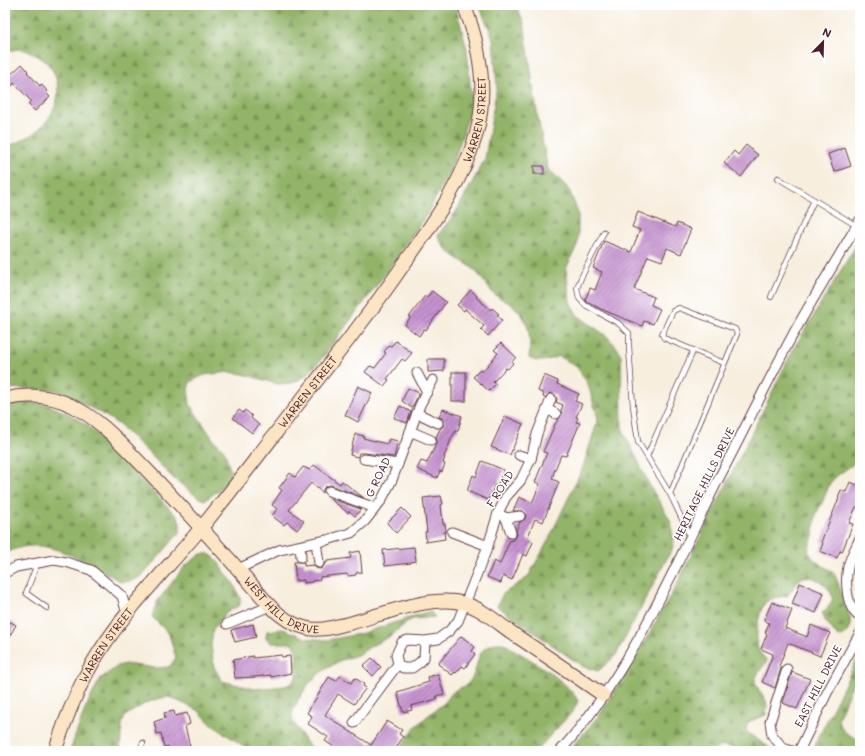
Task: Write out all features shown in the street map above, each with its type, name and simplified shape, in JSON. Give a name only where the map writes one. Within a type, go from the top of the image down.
[{"type":"street","name":"WARREN STREET","points":[[55,751],[73,702],[84,678],[98,654],[127,614],[201,528],[389,286],[434,220],[459,176],[476,135],[482,96],[479,55],[464,5]]},
{"type":"street","name":"HERITAGE HILLS DRIVE","points":[[560,751],[603,695],[644,628],[791,339],[858,223]]},
{"type":"street","points":[[417,373],[427,392]]},
{"type":"street","name":"G ROAD","points":[[238,569],[279,550],[351,533],[365,521],[381,501],[392,480],[417,413],[433,380]]},
{"type":"street","name":"WEST HILL DRIVE","points":[[5,399],[31,396],[51,398],[69,404],[100,424],[201,528],[270,606],[280,615],[292,622],[305,628],[318,630],[419,604],[436,601],[451,601],[465,604],[487,615],[603,695]]},
{"type":"street","name":"F ROAD","points":[[425,641],[438,639],[449,631],[458,621],[484,567],[488,546],[502,516],[506,497],[522,480],[531,459],[533,432],[547,409],[551,399]]},
{"type":"street","points":[[547,409],[556,414]]},
{"type":"street","points":[[417,413],[438,423]]},
{"type":"street","points":[[410,431],[431,440]]},
{"type":"street","points":[[519,455],[531,459]]},
{"type":"street","points":[[364,459],[398,464]]},
{"type":"street","points":[[329,491],[375,508]]},
{"type":"street","points":[[511,533],[502,516],[520,516]]},
{"type":"street","points":[[452,532],[488,546]]},
{"type":"street","points":[[860,538],[848,567],[846,586],[849,602],[857,615],[860,617]]},
{"type":"street","points":[[316,542],[319,563]]},
{"type":"street","points":[[300,546],[301,557]]},
{"type":"street","points":[[5,573],[16,567],[54,560],[66,562],[91,570],[122,596],[127,614]]},
{"type":"street","points":[[227,624],[270,606]]},
{"type":"street","name":"EAST HILL DRIVE","points":[[799,751],[827,693],[860,633]]},
{"type":"street","points":[[408,640],[425,641],[424,658],[419,664],[412,668],[403,668],[398,664],[396,655],[402,642],[408,640]]},
{"type":"street","points":[[354,723],[398,664]]},
{"type":"street","points":[[787,669],[770,722],[772,735],[784,748],[792,751]]},
{"type":"lane","points":[[778,178],[814,200],[858,223]]},
{"type":"lane","points":[[771,297],[814,200]]},
{"type":"lane","points":[[604,232],[577,288],[579,298],[584,305],[618,322],[629,334],[633,406],[638,442],[670,494],[691,537]]},
{"type":"lane","points":[[670,494],[737,334],[735,329],[679,308],[673,311],[662,334],[664,338],[724,363]]},
{"type":"lane","points":[[647,456],[693,351]]},
{"type":"lane","points":[[36,564],[26,593],[47,608]]},
{"type":"lane","points":[[140,751],[143,743]]},
{"type":"green space","points":[[5,5],[455,5],[467,49],[472,105],[452,167],[427,214],[383,277],[316,366],[306,376],[292,383],[278,384],[243,374],[229,372],[204,375],[190,382],[188,389],[190,405],[213,439],[224,450],[231,473],[223,485],[205,500],[199,498],[172,477],[118,424],[106,416],[57,390],[5,388],[5,147],[19,142],[33,134],[44,124],[53,111],[56,103],[58,86],[53,71],[42,58],[22,49],[5,53]]},
{"type":"green space","points":[[479,5],[515,5],[524,23],[538,119],[548,169],[565,185],[570,192],[578,213],[578,243],[566,269],[570,302],[577,315],[608,337],[618,349],[621,356],[622,428],[650,486],[670,520],[674,542],[672,549],[616,655],[598,671],[582,666],[497,606],[503,594],[528,577],[549,539],[583,467],[598,419],[588,384],[577,367],[559,356],[541,361],[529,358],[530,343],[528,329],[523,316],[512,305],[494,294],[471,267],[458,259],[442,244],[438,235],[456,212],[485,159],[497,86],[493,38]]},
{"type":"green space","points":[[860,239],[860,453],[856,462],[830,483],[816,514],[813,536],[808,551],[818,563],[829,569],[835,575],[850,617],[850,624],[847,632],[838,637],[825,620],[822,613],[831,603],[832,596],[826,586],[810,577],[801,578],[787,596],[771,599],[763,606],[759,618],[757,640],[762,655],[767,660],[757,675],[755,682],[766,700],[767,709],[766,715],[748,722],[746,730],[774,751],[736,751],[724,746],[711,751],[568,751],[601,713],[674,590],[794,348]]},
{"type":"green space","points":[[25,401],[48,405],[69,414],[88,426],[178,517],[180,532],[142,576],[135,580],[122,582],[78,558],[42,546],[18,548],[5,553],[5,408]]},
{"type":"green space","points":[[201,554],[209,554],[215,558],[233,583],[240,598],[240,605],[227,612],[213,630],[211,645],[214,667],[222,681],[255,689],[285,686],[292,683],[296,678],[296,649],[292,643],[271,643],[266,638],[267,631],[283,629],[306,638],[328,640],[360,634],[430,611],[435,617],[413,619],[407,622],[391,636],[371,646],[360,654],[339,661],[320,673],[310,682],[298,700],[292,714],[293,721],[306,742],[316,751],[251,751],[212,725],[198,710],[169,697],[146,703],[125,716],[122,724],[120,751],[70,751],[85,709],[100,679],[118,666],[125,664],[156,668],[169,667],[176,658],[169,634],[152,617],[157,602],[184,567]]},
{"type":"green space","points":[[496,643],[503,643],[555,676],[572,692],[578,701],[573,711],[536,751],[399,751],[408,736],[418,724],[444,703],[453,692],[468,683],[484,649]]},
{"type":"green space","points":[[860,653],[860,670],[854,680],[838,719],[843,730],[860,740],[860,751],[812,751]]},
{"type":"building","points":[[22,64],[28,71],[27,72],[47,91],[46,93],[50,97],[35,111],[28,104],[31,101],[14,83],[12,86],[5,80]]},
{"type":"building","points":[[746,145],[758,155],[741,177],[724,163],[734,151],[738,155]]},
{"type":"building","points":[[845,148],[851,166],[834,172],[828,154]]},
{"type":"building","points":[[534,166],[544,166],[544,174],[534,174]]},
{"type":"building","points":[[638,212],[675,227],[677,223],[691,229],[681,254],[667,248],[662,261],[648,256],[634,289],[654,297],[651,305],[660,309],[653,324],[644,321],[642,326],[601,309],[585,300],[590,288],[595,290],[602,272],[593,268],[604,241],[631,252],[640,230],[632,227]]},
{"type":"building","points":[[471,290],[477,296],[476,297],[491,310],[492,308],[499,314],[497,315],[502,320],[488,336],[481,329],[484,326],[465,309],[464,311],[457,305]]},
{"type":"building","points":[[432,291],[446,302],[426,330],[424,329],[419,336],[405,325],[410,318],[409,317],[425,296],[427,297]]},
{"type":"building","points":[[396,341],[412,353],[405,361],[402,359],[387,379],[389,380],[384,386],[365,372],[370,366],[375,368],[386,353],[384,352],[389,345],[391,346]]},
{"type":"building","points":[[501,343],[516,357],[508,369],[506,368],[493,382],[496,384],[489,391],[473,377],[480,370],[482,372],[498,353],[494,350]]},
{"type":"building","points":[[428,359],[444,359],[444,371],[428,372]]},
{"type":"building","points":[[452,372],[466,372],[466,401],[452,401]]},
{"type":"building","points":[[544,375],[558,381],[557,384],[579,394],[575,401],[582,404],[576,417],[578,418],[576,422],[580,423],[566,456],[561,455],[554,472],[552,479],[559,482],[543,522],[535,519],[527,539],[533,542],[527,556],[523,554],[512,580],[503,576],[501,583],[487,577],[494,561],[500,564],[510,540],[512,541],[517,535],[516,530],[520,522],[525,519],[526,515],[523,511],[513,511],[519,497],[532,503],[540,484],[535,482],[547,453],[543,452],[555,424],[562,414],[561,411],[563,405],[556,402],[557,399],[555,395],[550,393],[545,398],[543,397],[544,394],[538,391]]},
{"type":"building","points":[[358,386],[372,393],[358,422],[345,415]]},
{"type":"building","points":[[408,388],[419,393],[412,408],[402,401]]},
{"type":"building","points":[[400,406],[411,412],[407,423],[394,418]]},
{"type":"building","points":[[443,409],[462,416],[458,431],[456,431],[452,437],[444,457],[443,463],[445,464],[442,472],[440,471],[437,478],[417,469],[421,461],[427,463],[437,442],[436,437],[444,425],[444,419],[439,417]]},
{"type":"building","points":[[239,410],[243,413],[245,410],[259,425],[252,433],[233,418]]},
{"type":"building","points":[[505,416],[523,424],[510,455],[491,447]]},
{"type":"building","points":[[355,434],[364,436],[363,438],[387,444],[389,439],[398,441],[394,457],[365,453],[359,453],[358,457],[350,455]]},
{"type":"building","points":[[482,461],[504,470],[497,486],[495,485],[488,500],[467,491],[473,475],[476,477]]},
{"type":"building","points":[[314,465],[340,484],[342,481],[364,498],[331,485],[323,489],[323,493],[311,483],[289,510],[304,521],[297,530],[287,522],[284,525],[272,516],[277,509],[272,505],[282,490],[279,488],[290,473],[295,477],[303,467],[310,470]]},
{"type":"building","points":[[850,482],[860,486],[860,503],[858,507],[856,507],[849,523],[853,524],[842,552],[840,551],[837,558],[820,551],[823,543],[821,542],[841,490],[846,492]]},
{"type":"building","points":[[441,496],[443,504],[441,505],[443,524],[445,524],[446,532],[444,532],[445,539],[426,542],[425,532],[427,532],[423,498]]},
{"type":"building","points":[[329,498],[361,509],[355,516],[349,511],[348,513]]},
{"type":"building","points":[[402,508],[411,517],[396,533],[387,523]]},
{"type":"building","points":[[414,547],[416,561],[385,566],[383,550]]},
{"type":"building","points":[[360,551],[362,572],[356,573],[356,575],[348,576],[347,574],[320,577],[320,580],[304,583],[304,580],[296,581],[294,562],[304,562],[304,566],[313,565],[320,569],[325,563],[327,563],[327,561],[351,558],[350,553]]},
{"type":"building","points":[[800,583],[824,593],[816,613],[792,604]]},
{"type":"building","points":[[772,602],[792,610],[785,628],[807,637],[811,625],[830,633],[820,656],[788,643],[779,666],[781,668],[775,688],[762,682],[773,654],[761,649],[767,634],[765,633],[769,623],[764,620]]},
{"type":"building","points":[[5,619],[16,625],[5,644]]},
{"type":"building","points":[[253,624],[256,637],[235,642],[231,630]]},
{"type":"building","points":[[461,636],[475,647],[472,651],[475,654],[465,668],[462,666],[452,675],[438,664]]},
{"type":"building","points":[[281,655],[282,657],[290,656],[291,673],[271,677],[271,675],[235,678],[233,660],[253,656],[253,658]]},
{"type":"building","points":[[372,658],[381,667],[373,676],[363,666]]},
{"type":"building","points":[[792,672],[810,679],[797,709],[783,703]]},
{"type":"building","points":[[438,674],[444,694],[436,696],[437,699],[411,706],[412,710],[403,712],[397,692],[429,682],[428,677]]},
{"type":"building","points":[[340,676],[351,683],[355,678],[364,684],[363,686],[366,688],[354,704],[338,694],[325,715],[371,745],[387,721],[402,730],[399,734],[403,737],[394,751],[348,751],[343,748],[340,751],[325,741],[328,737],[308,724],[312,716],[307,713],[329,677],[336,681]]},
{"type":"building","points":[[174,711],[175,716],[187,713],[190,724],[185,726],[191,751],[169,751],[168,746],[164,747],[161,733],[157,734],[154,722],[165,718],[164,713]]}]
